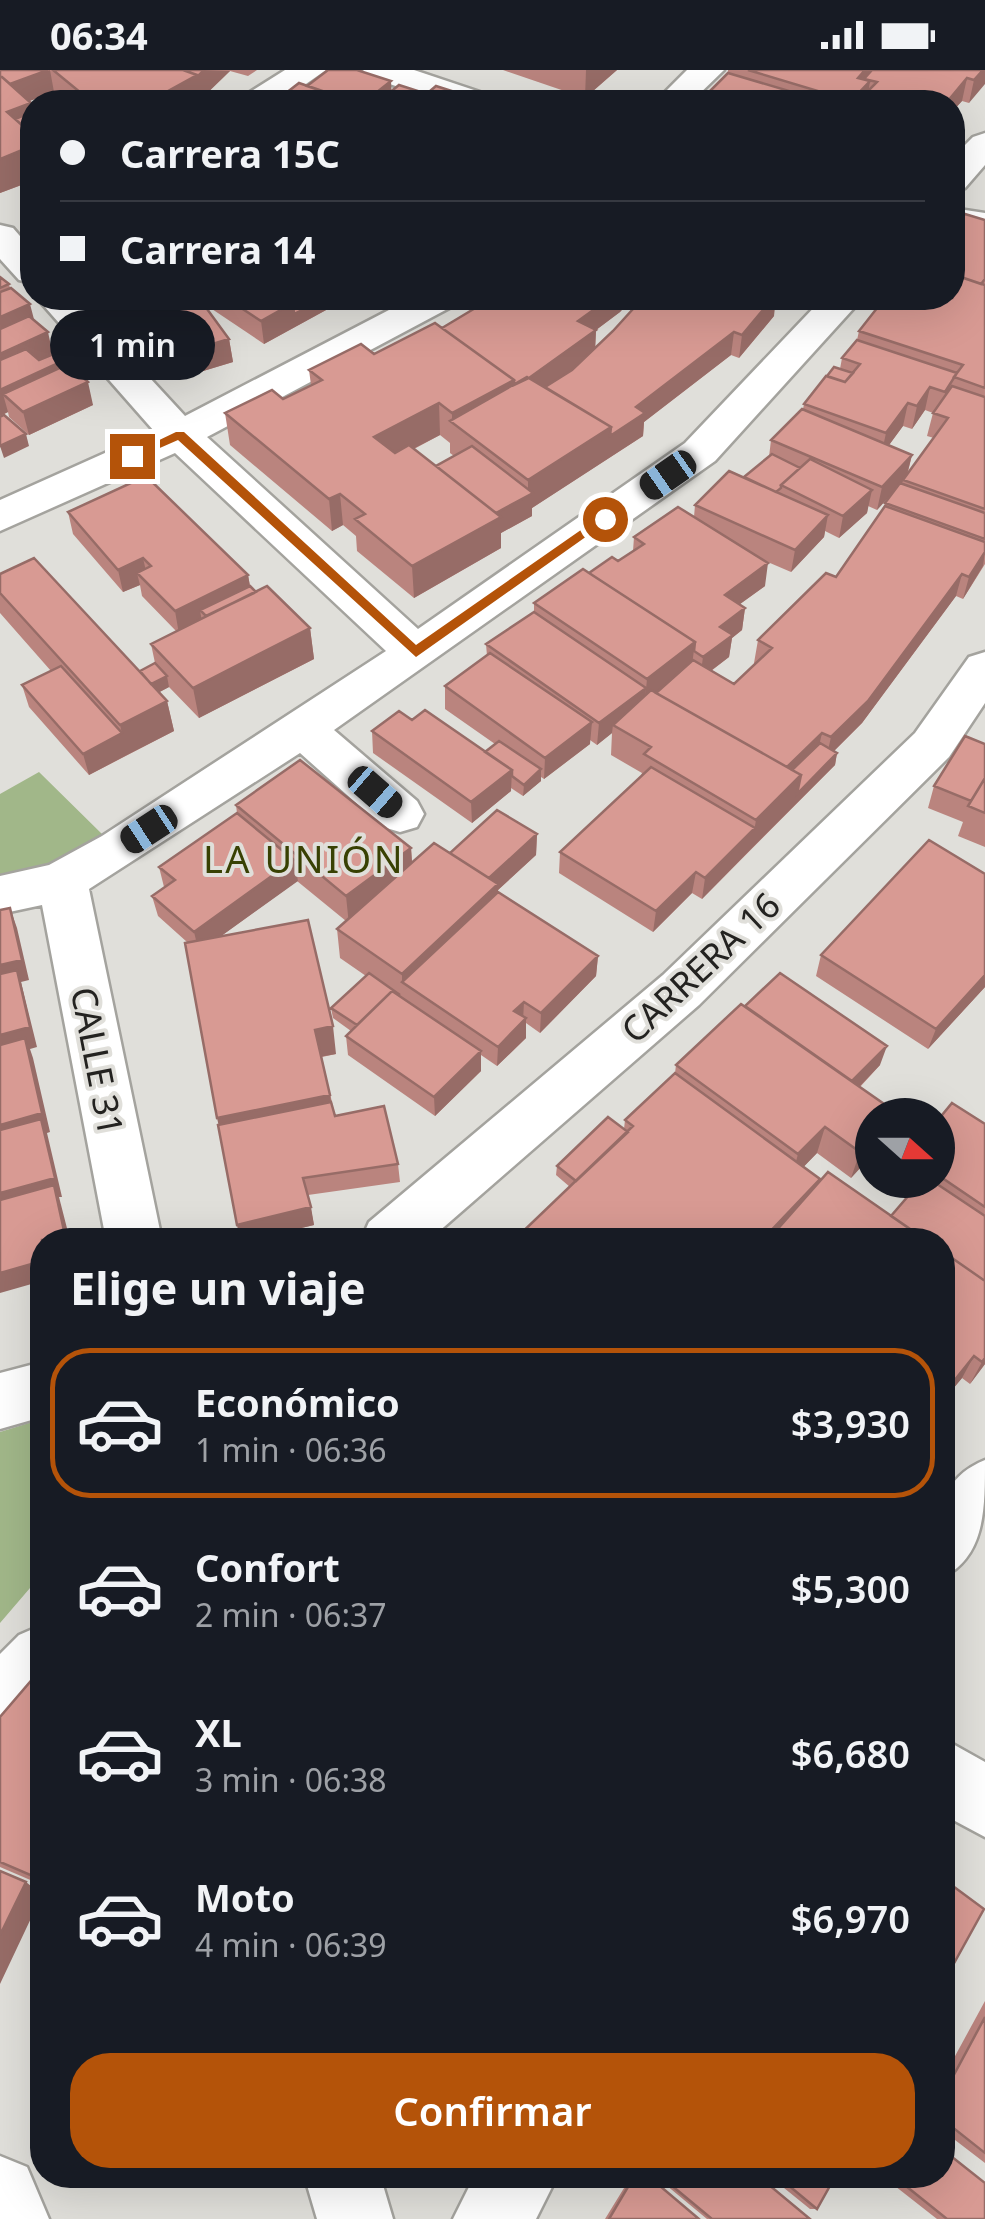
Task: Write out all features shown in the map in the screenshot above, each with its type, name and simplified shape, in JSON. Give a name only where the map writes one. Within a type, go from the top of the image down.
[{"type":"street","points":[[276,90],[309,70]]},
{"type":"street","points":[[380,70],[441,90]]},
{"type":"street","points":[[685,90],[706,70]]},
{"type":"street","points":[[965,166],[985,144]]},
{"type":"street","points":[[0,236],[20,258]]},
{"type":"street","points":[[67,310],[180,435],[416,652]]},
{"type":"street","points":[[0,517],[180,435],[417,310]]},
{"type":"street","points":[[0,895],[62,881],[416,652],[700,452],[833,310]]},
{"type":"street","name":"CARRERA 16","points":[[403,1228],[680,990],[932,745],[985,668]]},
{"type":"street","points":[[302,728],[400,814]]},
{"type":"street","name":"CALLE 31","points":[[62,881],[132,1228]]},
{"type":"street","points":[[0,1400],[30,1393]]},
{"type":"street","points":[[955,1530],[985,1490]]},
{"type":"street","points":[[0,1702],[30,1671]]},
{"type":"street","points":[[955,1781],[985,1802]]},
{"type":"street","points":[[346,2188],[355,2219]]},
{"type":"street","points":[[491,2219],[511,2188]]},
{"type":"street","points":[[0,2194],[11,2219]]},
{"type":"green space","points":[[39,772],[103,835],[48,864],[0,876],[0,794]]},
{"type":"green space","points":[[30,1423],[30,1588],[0,1623],[0,1432]]},
{"type":"building","points":[[0,70],[48,70],[10,84],[0,77]]},
{"type":"building","points":[[53,70],[183,70],[197,75],[170,90],[77,90]]},
{"type":"building","points":[[328,70],[357,70],[391,81],[380,90],[319,90],[307,86]]},
{"type":"building","points":[[748,70],[865,70],[858,78],[870,81],[861,90],[814,90]]},
{"type":"building","points":[[872,70],[983,70],[974,80],[967,78],[957,90],[869,90],[877,82],[864,79]]},
{"type":"building","points":[[728,73],[785,90],[711,90]]},
{"type":"building","points":[[2,77],[20,93],[20,107],[7,112],[20,123],[20,151],[0,159]]},
{"type":"building","points":[[299,83],[319,90],[290,90]]},
{"type":"building","points":[[965,214],[985,220],[985,279],[981,284],[965,278]]},
{"type":"building","points":[[965,278],[985,285],[985,388],[954,377],[963,365],[859,331],[876,310],[965,310]]},
{"type":"building","points":[[11,288],[20,296],[20,308],[0,317],[0,292]]},
{"type":"building","points":[[144,310],[208,310],[229,339],[176,355]]},
{"type":"building","points":[[244,310],[281,310],[261,321]]},
{"type":"building","points":[[472,310],[593,310],[578,321],[596,330],[514,385],[514,380],[442,328]]},
{"type":"building","points":[[632,310],[763,310],[742,335],[734,332],[636,407],[645,413],[610,436],[611,427],[545,387],[572,370]]},
{"type":"building","points":[[29,316],[48,332],[0,354],[0,329]]},
{"type":"building","points":[[435,323],[514,380],[452,413],[439,403],[374,437],[395,453],[409,445],[501,517],[412,566],[355,519],[365,514],[340,494],[329,499],[225,413],[272,390],[283,399],[322,380],[309,370],[361,344],[374,354]]},
{"type":"building","points":[[857,340],[957,373],[945,392],[930,387],[917,406],[908,403],[886,433],[804,404],[826,376],[845,382],[860,364],[842,358]]},
{"type":"building","points":[[26,349],[39,360],[56,353],[65,360],[0,390],[0,360]]},
{"type":"building","points":[[68,364],[88,382],[23,412],[3,394]]},
{"type":"building","points":[[834,367],[853,373],[845,382],[827,376]]},
{"type":"building","points":[[527,377],[611,427],[528,480],[450,421]]},
{"type":"building","points":[[952,386],[985,397],[985,509],[903,480],[948,418],[933,413]]},
{"type":"building","points":[[802,409],[912,455],[882,487],[771,440]]},
{"type":"building","points":[[4,415],[26,434],[0,446],[0,417]]},
{"type":"building","points":[[472,446],[533,493],[496,513],[436,466]]},
{"type":"building","points":[[772,454],[800,468],[776,492],[744,477]]},
{"type":"building","points":[[810,459],[872,490],[843,516],[781,485]]},
{"type":"building","points":[[729,471],[828,515],[795,550],[695,505]]},
{"type":"building","points":[[146,476],[248,575],[175,611],[137,573],[151,566],[143,558],[118,570],[68,512]]},
{"type":"building","points":[[900,483],[985,513],[985,539],[885,503]]},
{"type":"building","points":[[885,506],[985,542],[985,552],[969,577],[962,574],[868,701],[831,737],[822,733],[787,767],[656,693],[693,660],[734,684],[772,648],[758,640],[826,573],[836,577]]},
{"type":"building","points":[[678,507],[768,563],[725,595],[745,608],[720,627],[733,635],[703,657],[694,651],[695,642],[589,573],[612,557],[618,561],[644,544],[634,537]]},
{"type":"building","points":[[34,558],[167,701],[120,725],[0,593],[0,574]]},
{"type":"building","points":[[583,569],[695,642],[647,679],[534,603]]},
{"type":"building","points":[[250,586],[256,592],[206,616],[200,610]]},
{"type":"building","points":[[267,586],[310,628],[193,688],[151,644]]},
{"type":"building","points":[[534,612],[646,688],[599,723],[486,644]]},
{"type":"building","points":[[490,653],[592,722],[545,758],[445,686]]},
{"type":"building","points":[[155,663],[167,676],[151,684],[140,671]]},
{"type":"building","points":[[61,666],[122,733],[83,754],[22,685]]},
{"type":"building","points":[[651,690],[801,775],[756,820],[644,754],[651,747],[613,725]]},
{"type":"building","points":[[425,710],[512,770],[471,802],[372,731],[399,711],[412,720]]},
{"type":"building","points":[[965,736],[985,744],[985,778],[971,801],[934,786]]},
{"type":"building","points":[[499,741],[541,769],[524,785],[512,776],[512,770],[485,752]]},
{"type":"building","points":[[820,743],[837,753],[797,794],[801,775],[792,770]]},
{"type":"building","points":[[300,760],[411,848],[346,896],[236,805]]},
{"type":"building","points":[[651,767],[755,828],[705,878],[696,872],[656,911],[560,852]]},
{"type":"building","points":[[985,778],[985,813],[968,806]]},
{"type":"building","points":[[497,810],[537,834],[489,878],[450,853]]},
{"type":"building","points":[[237,813],[294,860],[194,932],[152,896],[175,880],[159,867]]},
{"type":"building","points":[[929,840],[985,874],[985,975],[936,1029],[821,955]]},
{"type":"building","points":[[434,843],[498,884],[402,974],[337,929]]},
{"type":"building","points":[[498,892],[598,956],[541,1013],[524,1002],[514,1011],[526,1018],[498,1047],[402,982]]},
{"type":"building","points":[[10,908],[22,960],[0,965],[0,910]]},
{"type":"building","points":[[308,920],[333,1026],[315,1030],[330,1095],[217,1118],[185,943]]},
{"type":"building","points":[[17,970],[30,1027],[0,1035],[0,974]]},
{"type":"building","points":[[369,973],[400,995],[392,991],[357,1025],[331,1008]]},
{"type":"building","points":[[780,973],[887,1046],[852,1081],[745,1006]]},
{"type":"building","points":[[392,991],[481,1051],[434,1097],[346,1036]]},
{"type":"building","points":[[741,1004],[876,1098],[855,1098],[855,1148],[825,1127],[798,1154],[676,1065]]},
{"type":"building","points":[[25,1038],[42,1113],[0,1125],[0,1045]]},
{"type":"building","points":[[675,1073],[820,1179],[773,1228],[527,1228],[633,1126],[625,1120]]},
{"type":"building","points":[[331,1102],[335,1116],[384,1106],[398,1164],[303,1178],[311,1207],[237,1225],[218,1125]]},
{"type":"building","points":[[955,1105],[985,1124],[985,1207],[955,1187]]},
{"type":"building","points":[[608,1117],[628,1132],[576,1181],[557,1166]]},
{"type":"building","points":[[41,1119],[55,1178],[0,1193],[0,1130]]},
{"type":"building","points":[[828,1172],[855,1191],[855,1198],[865,1198],[909,1228],[779,1228]]},
{"type":"building","points":[[54,1185],[63,1228],[30,1228],[30,1264],[0,1273],[0,1200]]},
{"type":"building","points":[[955,1196],[985,1216],[985,1281],[955,1260],[955,1228],[908,1228],[891,1216],[906,1198]]},
{"type":"building","points":[[955,1260],[985,1281],[985,1358],[982,1362],[974,1356],[955,1380]]},
{"type":"building","points":[[30,1682],[30,1875],[0,1862],[0,1717]]},
{"type":"building","points":[[0,1871],[26,1882],[0,1935]]},
{"type":"building","points":[[955,1888],[984,1909],[955,1961]]},
{"type":"building","points":[[985,2017],[985,2153],[955,2129],[955,2073]]},
{"type":"building","points":[[955,2159],[985,2183],[985,2219],[947,2219],[908,2188],[955,2188]]},
{"type":"building","points":[[627,2188],[662,2188],[699,2219],[609,2219]]},
{"type":"building","points":[[675,2188],[773,2188],[810,2219],[712,2219]]},
{"type":"building","points":[[792,2188],[829,2188],[817,2209]]},
{"type":"district","name":"LA UNIÓN","points":[[304,858]]},
{"type":"route","points":[[132,456],[180,435],[416,652],[605,519]]}]
